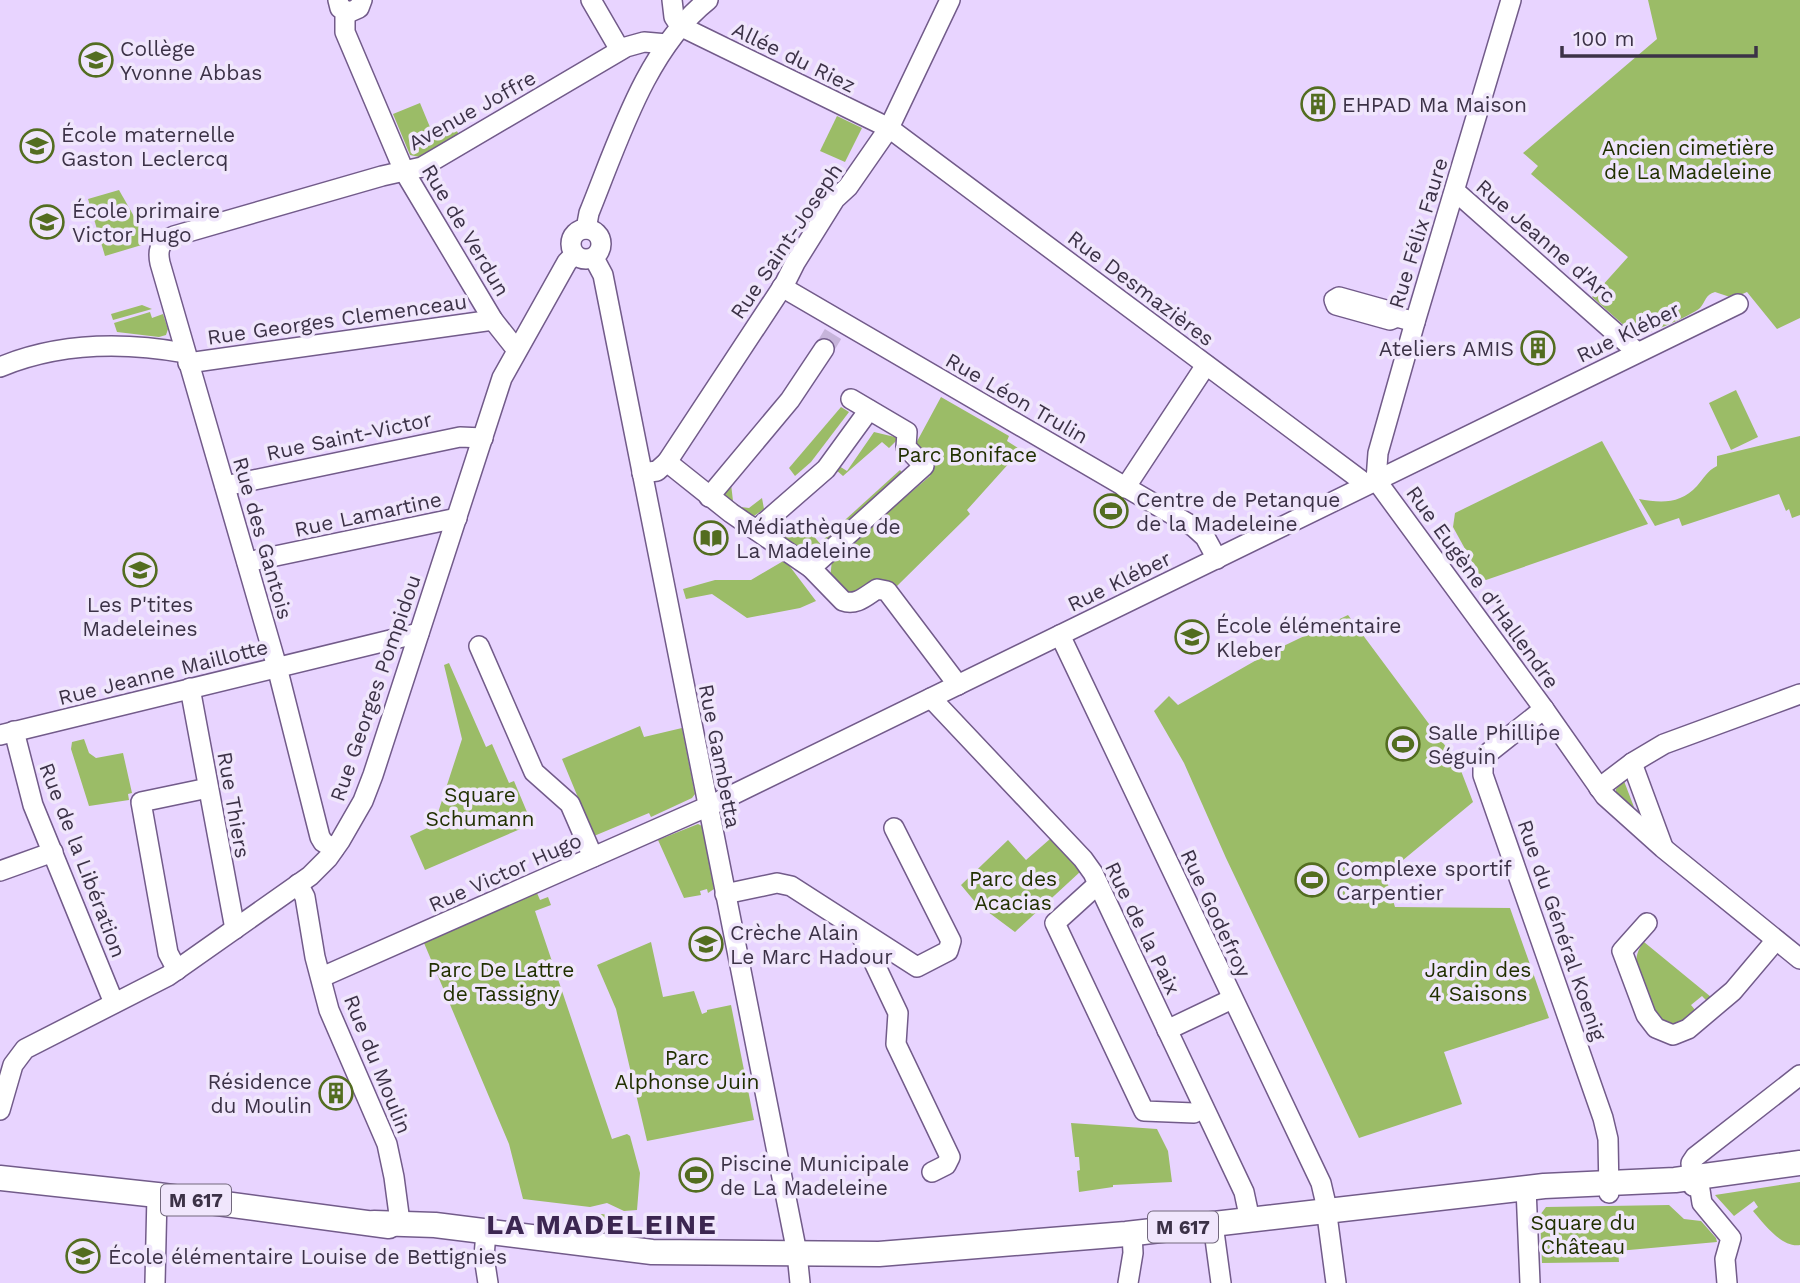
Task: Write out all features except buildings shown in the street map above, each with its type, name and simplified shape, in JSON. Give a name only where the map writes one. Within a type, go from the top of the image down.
[{"type":"main road","name":"M 617","points":[[1700,1180],[1800,1163]]},
{"type":"main road","name":"M 617","points":[[0,1178],[157,1195],[486,1238],[799,1267],[879,1254],[1132,1233],[1486,1193],[1609,1188],[1800,1174]]},
{"type":"main road","name":"M 617","points":[[373,1223],[400,1222],[486,1238]]},
{"type":"street","points":[[342,6],[357,10],[362,0]]},
{"type":"street","points":[[591,0],[620,50]]},
{"type":"street","points":[[672,0],[674,17],[680,26]]},
{"type":"street","points":[[586,229],[589,213],[626,122],[667,44],[680,26],[708,0]]},
{"type":"street","name":"Rue Saint-Joseph","points":[[667,462],[782,288],[835,199],[848,187],[889,128],[950,0]]},
{"type":"street","name":"Rue Félix Faure","points":[[1371,482],[1406,320],[1455,191],[1511,0]]},
{"type":"street","name":"Rue de Verdun","points":[[342,6],[345,32],[404,171],[493,320],[516,349]]},
{"type":"street","name":"Allée du Riez","points":[[680,26],[889,128]]},
{"type":"street","name":"Avenue Joffre","points":[[169,237],[429,164],[620,50],[637,43],[667,44]]},
{"type":"street","name":"Rue Desmazières","points":[[889,128],[1206,365],[1371,482]]},
{"type":"street","name":"Rue Jeanne d'Arc","points":[[1455,191],[1637,352]]},
{"type":"street","points":[[586,229],[595,232],[601,240],[600,250],[594,258],[584,260],[574,255],[571,247],[572,238],[586,229]]},
{"type":"street","name":"Rue des Gantois","points":[[169,237],[160,246],[159,258],[277,667],[320,837],[334,849]]},
{"type":"street","name":"Rue Georges Pompidou","points":[[0,1110],[13,1066],[25,1049],[177,970],[298,884],[316,870],[334,849],[363,801],[369,785],[502,377],[567,262],[574,255]]},
{"type":"street","name":"Rue Gambetta","points":[[594,258],[603,275],[799,1267]]},
{"type":"street","name":"Rue Léon Trulin","points":[[782,288],[833,335],[1125,488],[1199,531],[1217,559]]},
{"type":"street","name":"Rue Kléber","points":[[707,807],[1738,304]]},
{"type":"street","name":"Rue Georges Clemenceau","points":[[0,368],[42,355],[100,346],[135,346],[186,358],[493,320]]},
{"type":"street","points":[[709,497],[790,400],[833,335]]},
{"type":"street","points":[[1125,488],[1206,365]]},
{"type":"street","points":[[811,568],[924,466],[906,447],[907,432],[851,399]]},
{"type":"street","points":[[756,530],[826,469],[869,411]]},
{"type":"street","name":"Rue Saint-Victor","points":[[225,486],[460,437],[483,438]]},
{"type":"street","points":[[642,473],[657,471],[667,462],[709,497],[811,568],[848,603],[855,603],[877,589],[887,591],[958,685]]},
{"type":"street","name":"Rue Eugène d'Hallendre","points":[[1371,482],[1544,709],[1614,806],[1800,959]]},
{"type":"street","name":"Rue Lamartine","points":[[247,562],[457,518]]},
{"type":"street","name":"Rue Jeanne Maillotte","points":[[7,733],[419,633]]},
{"type":"street","name":"Rue Godefroy","points":[[1060,635],[1321,1183],[1336,1283]]},
{"type":"street","points":[[479,646],[534,772],[570,804],[593,857]]},
{"type":"street","name":"Rue Thiers","points":[[190,688],[234,929]]},
{"type":"street","points":[[1599,788],[1632,763],[1674,740],[1800,694]]},
{"type":"street","name":"Rue de la Paix","points":[[931,698],[1083,859],[1098,884],[1244,1192],[1250,1220]]},
{"type":"street","name":"Rue du Général Koenig","points":[[1544,709],[1491,750],[1483,763],[1483,775],[1606,1128],[1609,1188]]},
{"type":"street","name":"Rue de la Libération","points":[[7,733],[30,798],[114,1003]]},
{"type":"street","points":[[1632,763],[1663,848]]},
{"type":"street","points":[[177,970],[169,953],[141,802],[208,788]]},
{"type":"street","name":"Rue Victor Hugo","points":[[322,977],[707,807]]},
{"type":"street","points":[[725,894],[777,883],[791,886],[917,967],[948,951],[951,941],[894,828]]},
{"type":"street","points":[[0,871],[53,852]]},
{"type":"street","name":"Rue du Moulin","points":[[298,884],[305,897],[315,957],[329,1010],[387,1144],[400,1222]]},
{"type":"street","points":[[1098,884],[1055,923],[1144,1111],[1194,1113],[1203,1108]]},
{"type":"street","points":[[1647,923],[1613,950],[1646,1015],[1656,1028],[1673,1035],[1688,1029],[1732,991],[1776,940]]},
{"type":"street","points":[[860,932],[898,1013],[896,1044],[950,1157],[946,1165],[932,1172]]},
{"type":"street","points":[[1167,1030],[1232,999]]},
{"type":"street","points":[[1727,1283],[1725,1259],[1731,1238],[1705,1209],[1700,1199],[1700,1180],[1693,1160],[1800,1075]]},
{"type":"street","points":[[1700,1180],[1713,1168],[1710,1161],[1711,1147],[1716,1140]]},
{"type":"street","points":[[1527,1191],[1530,1283]]},
{"type":"street","points":[[155,1283],[157,1195]]},
{"type":"street","points":[[1213,1224],[1221,1283]]},
{"type":"street","points":[[1128,1283],[1133,1253],[1132,1233]]},
{"type":"street","points":[[486,1238],[485,1265],[488,1283]]},
{"type":"green space","name":"Ancien cimetière de La Madeleine","points":[[1648,0],[1800,0],[1800,318],[1777,329],[1747,292],[1733,298],[1715,292],[1707,297],[1700,308],[1679,320],[1636,336],[1592,297],[1628,257],[1531,174],[1538,166],[1523,153],[1657,39]]},
{"type":"green space","points":[[420,103],[432,132],[451,122],[460,136],[424,158],[410,155],[393,114]]},
{"type":"green space","points":[[837,116],[862,128],[845,162],[820,151]]},
{"type":"green space","points":[[119,190],[140,227],[145,244],[105,256],[88,199]]},
{"type":"green space","points":[[142,305],[152,309],[113,320],[111,314]]},
{"type":"green space","points":[[150,312],[152,318],[163,314],[168,329],[166,335],[159,337],[117,332],[114,323]]},
{"type":"green space","points":[[1736,390],[1758,437],[1731,450],[1709,403]]},
{"type":"green space","name":"Parc Boniface","points":[[941,397],[1009,436],[1007,441],[1021,450],[967,510],[970,514],[897,586],[891,582],[880,582],[852,597],[830,579],[832,560],[930,476],[932,467],[914,447]]},
{"type":"green space","points":[[841,407],[849,412],[811,462],[795,476],[789,468]]},
{"type":"green space","points":[[874,432],[899,438],[889,448],[882,442],[843,476],[835,469],[839,466],[847,471]]},
{"type":"green space","points":[[1800,436],[1800,515],[1792,518],[1779,494],[1682,526],[1679,518],[1655,526],[1639,499],[1677,499],[1691,492],[1708,472],[1717,466],[1717,456]]},
{"type":"green space","points":[[1602,441],[1648,524],[1486,580],[1481,578],[1453,527],[1455,513]]},
{"type":"green space","points":[[900,470],[905,476],[827,543],[824,539]]},
{"type":"green space","points":[[731,484],[733,501],[741,507],[749,508],[762,498],[764,509],[750,516],[722,497]]},
{"type":"green space","points":[[799,519],[823,547],[810,557],[783,539]]},
{"type":"green space","points":[[785,560],[816,601],[800,608],[747,618],[712,594],[686,599],[683,589],[715,580],[751,580]]},
{"type":"green space","name":"Complexe sportif Carpentier","points":[[1348,615],[1458,763],[1473,802],[1385,875],[1395,907],[1510,908],[1549,1018],[1444,1052],[1462,1104],[1359,1138],[1226,858],[1184,763],[1154,711],[1169,696],[1178,705],[1267,654]]},
{"type":"green space","name":"Square Schumann","points":[[449,663],[486,747],[492,744],[509,783],[514,781],[532,824],[425,870],[410,836],[434,825],[462,739],[444,665]]},
{"type":"green space","points":[[640,726],[644,737],[682,728],[695,794],[692,798],[651,817],[649,813],[594,836],[562,759]]},
{"type":"green space","points":[[84,739],[89,753],[96,758],[123,753],[132,793],[128,794],[129,800],[89,806],[71,749],[72,742]]},
{"type":"green space","points":[[1624,781],[1637,815],[1616,794],[1616,789]]},
{"type":"green space","points":[[698,824],[702,826],[714,889],[708,893],[707,889],[700,891],[701,895],[684,898],[658,840]]},
{"type":"green space","name":"Parc des Acacias","points":[[1050,839],[1081,871],[1015,932],[976,903],[961,885],[1008,840],[1026,860]]},
{"type":"green space","name":"Parc De Lattre de Tassigny","points":[[537,893],[540,900],[548,897],[551,905],[535,911],[612,1139],[627,1134],[630,1136],[640,1173],[637,1210],[624,1211],[607,1203],[590,1207],[523,1199],[509,1144],[424,943]]},
{"type":"green space","name":"Parc Alphonse Juin","points":[[651,942],[663,997],[694,991],[702,1014],[707,1010],[731,1005],[754,1120],[647,1141],[616,1009],[597,965]]},
{"type":"green space","points":[[1644,942],[1711,997],[1707,1001],[1702,996],[1691,1005],[1696,1011],[1675,1026],[1658,1020],[1640,981],[1636,960]]},
{"type":"green space","points":[[1071,1123],[1157,1129],[1168,1151],[1172,1182],[1113,1185],[1079,1192],[1079,1157],[1075,1157]]},
{"type":"green space","points":[[1800,1182],[1800,1245],[1787,1243],[1774,1234],[1753,1211],[1758,1207],[1754,1201],[1734,1216],[1715,1195]]},
{"type":"green space","name":"Square du Château","points":[[1669,1205],[1684,1219],[1701,1221],[1717,1242],[1618,1251],[1619,1262],[1542,1263],[1540,1215],[1546,1207]]},
{"type":"green space","points":[[602,1214],[609,1217],[612,1224],[609,1231],[602,1234],[595,1231],[592,1224],[595,1217]]},
{"type":"tunnel","points":[[824,349],[833,334]]},
{"type":"place","name":"Collège Yvonne Abbas","points":[[96,60]]},
{"type":"place","name":"EHPAD Ma Maison","points":[[1318,104]]},
{"type":"place","name":"École maternelle Gaston Leclercq","points":[[37,146]]},
{"type":"place","name":"École primaire Victor Hugo","points":[[47,222]]},
{"type":"place","name":"Ateliers AMIS","points":[[1538,348]]},
{"type":"place","name":"Centre de Petanque de la Madeleine","points":[[1111,511]]},
{"type":"place","name":"Médiathèque de La Madeleine","points":[[711,538]]},
{"type":"place","name":"Les P'tites Madeleines","points":[[140,570]]},
{"type":"place","name":"École élémentaire Kleber","points":[[1192,637]]},
{"type":"place","name":"Salle Phillipe Séguin","points":[[1403,744]]},
{"type":"place","name":"Complexe sportif Carpentier","points":[[1312,880]]},
{"type":"place","name":"Crèche Alain Le Marc Hadour","points":[[706,944]]},
{"type":"place","name":"Résidence du Moulin","points":[[336,1093]]},
{"type":"place","name":"Piscine Municipale de La Madeleine","points":[[696,1175]]},
{"type":"place","name":"École élémentaire Louise de Bettignies","points":[[83,1256]]},
{"type":"district","name":"LA MADELEINE","points":[[602,1224]]},
{"type":"park label","name":"Jardin des 4 Saisons","points":[[1478,981]]}]
